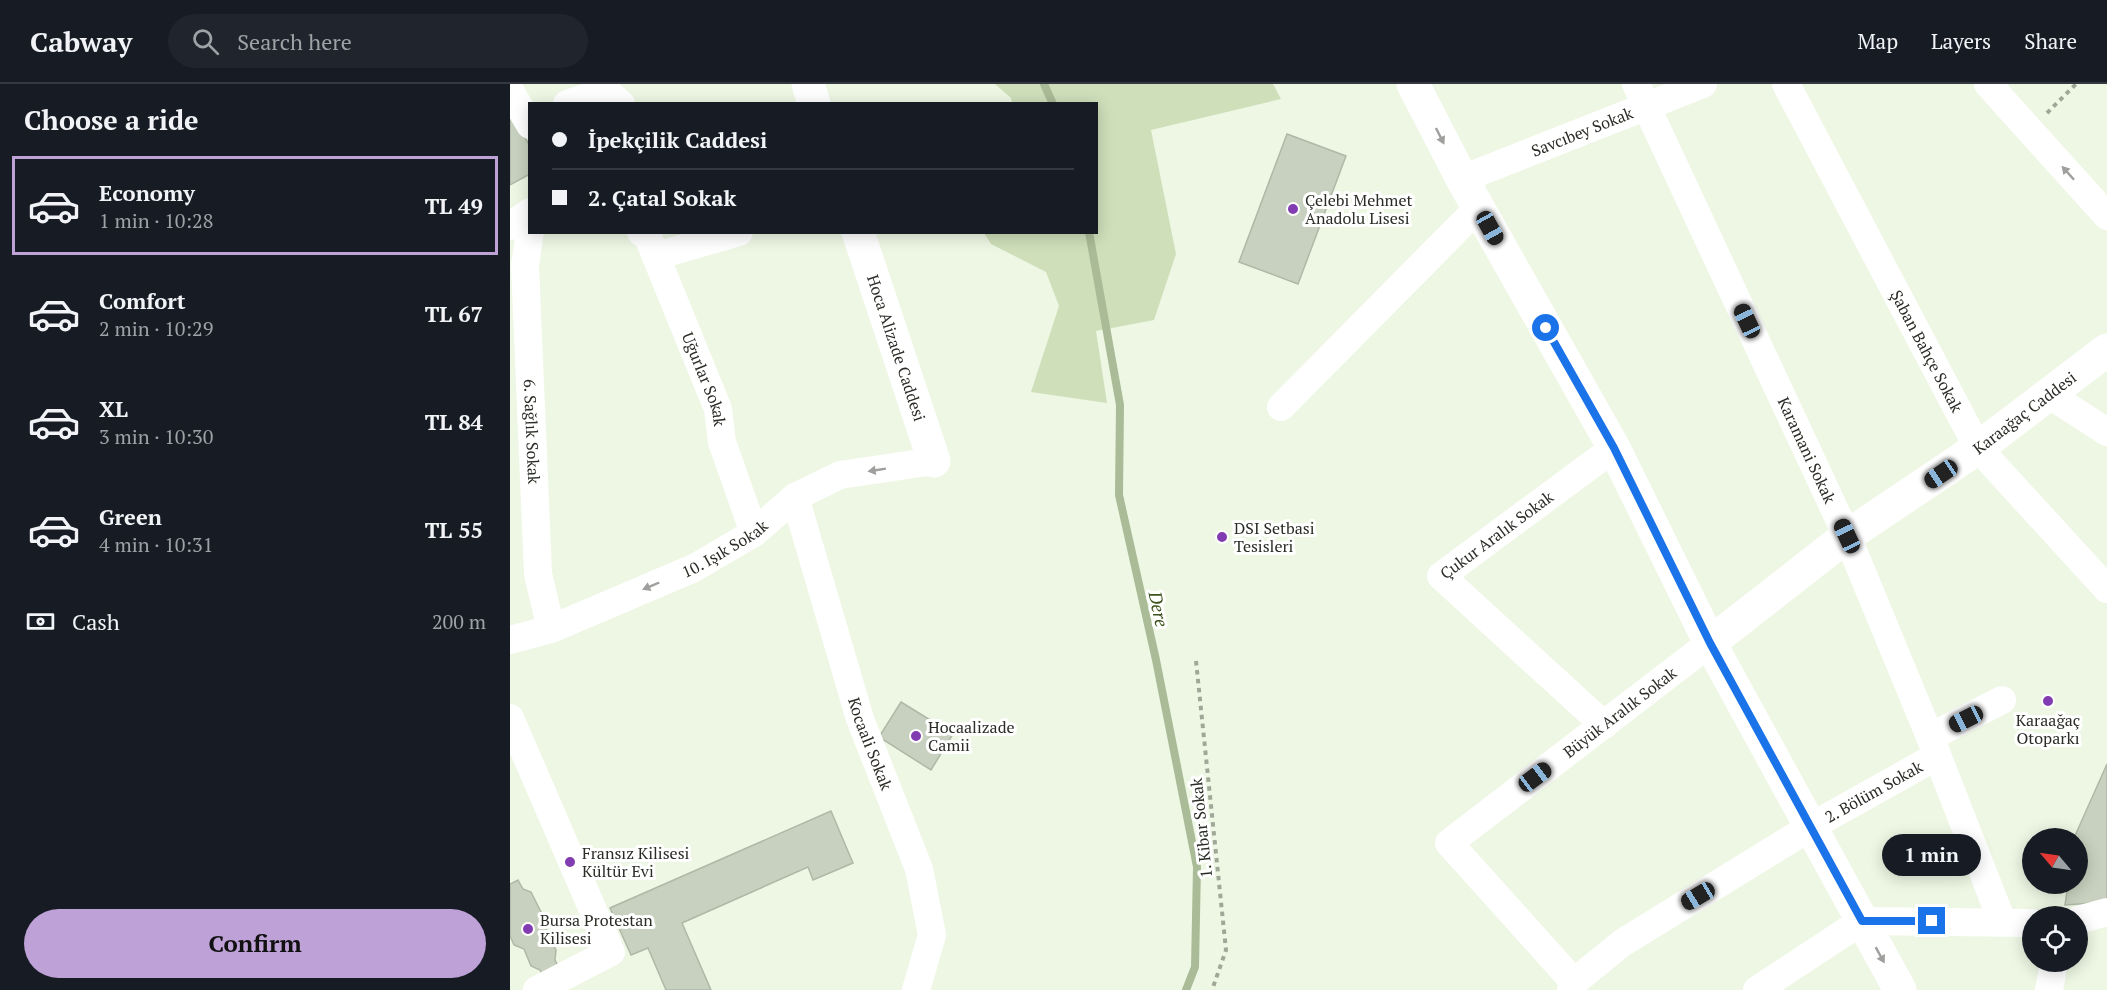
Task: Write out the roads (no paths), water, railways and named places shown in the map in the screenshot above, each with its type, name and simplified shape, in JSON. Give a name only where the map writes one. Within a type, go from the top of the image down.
[{"type":"main road","points":[[808,84],[813,102]]},
{"type":"main road","points":[[1413,84],[1478,208],[1614,448],[1710,643],[1900,990]]},
{"type":"main road","name":"Hoca Alizade Caddesi","points":[[859,234],[934,461]]},
{"type":"main road","name":"Karaağaç Caddesi","points":[[1710,643],[1847,536],[1978,448],[2107,350]]},
{"type":"street","name":"Savcıbey Sokak","points":[[1462,179],[1641,94],[1702,84]]},
{"type":"street","name":"Şaban Bahçe Sokak","points":[[1786,84],[1978,448],[2107,589]]},
{"type":"street","points":[[1988,84],[2107,216]]},
{"type":"street","points":[[510,91],[528,119]]},
{"type":"street","points":[[573,102],[606,91],[619,102]]},
{"type":"street","name":"Karamani Sokak","points":[[1641,94],[1847,536],[2002,921]]},
{"type":"street","points":[[1281,407],[1478,208]]},
{"type":"street","points":[[510,226],[528,213]]},
{"type":"street","name":"6. Sağlık Sokak","points":[[530,234],[525,265],[538,574],[551,629]]},
{"type":"street","name":"Uğurlar Sokak","points":[[644,234],[648,237],[718,409],[722,442],[754,533]]},
{"type":"street","points":[[656,256],[732,234]]},
{"type":"street","points":[[2048,394],[2107,432]]},
{"type":"street","name":"Çukur Aralık Sokak","points":[[1604,725],[1441,576],[1614,448]]},
{"type":"street","name":"10. Işık Sokak","points":[[510,640],[551,629],[694,568],[754,533],[795,497],[840,475],[934,461]]},
{"type":"street","name":"Kocaali Sokak","points":[[795,497],[860,719],[919,869],[932,935],[916,990]]},
{"type":"street","name":"Büyük Aralık Sokak","points":[[1572,986],[1449,843],[1710,643]]},
{"type":"street","name":"2. Bölüm Sokak","points":[[1572,986],[1622,943],[1812,826],[2002,700]]},
{"type":"street","points":[[510,718],[516,754],[611,952],[537,990]]},
{"type":"street","points":[[2088,917],[2107,912]]},
{"type":"street","points":[[1757,990],[1862,921],[2022,922]]},
{"type":"street","points":[[2049,990],[2052,972]]},
{"type":"waterway","name":"Dere","points":[[1044,84],[1052,102]]},
{"type":"waterway","name":"Dere","points":[[1089,234],[1120,405],[1119,495],[1156,660],[1197,867],[1195,967],[1186,990]]},
{"type":"place","name":"Çelebi Mehmet Anadolu Lisesi","points":[[1293,209]]},
{"type":"place","name":"DSI Setbasi Tesisleri","points":[[1222,537]]},
{"type":"place","name":"Karaağaç Otoparkı","points":[[2048,701]]},
{"type":"place","name":"Hocaalizade Camii","points":[[916,736]]},
{"type":"place","name":"Fransız Kilisesi Kültür Evi","points":[[570,862]]},
{"type":"place","name":"Bursa Protestan Kilisesi","points":[[528,929]]}]
